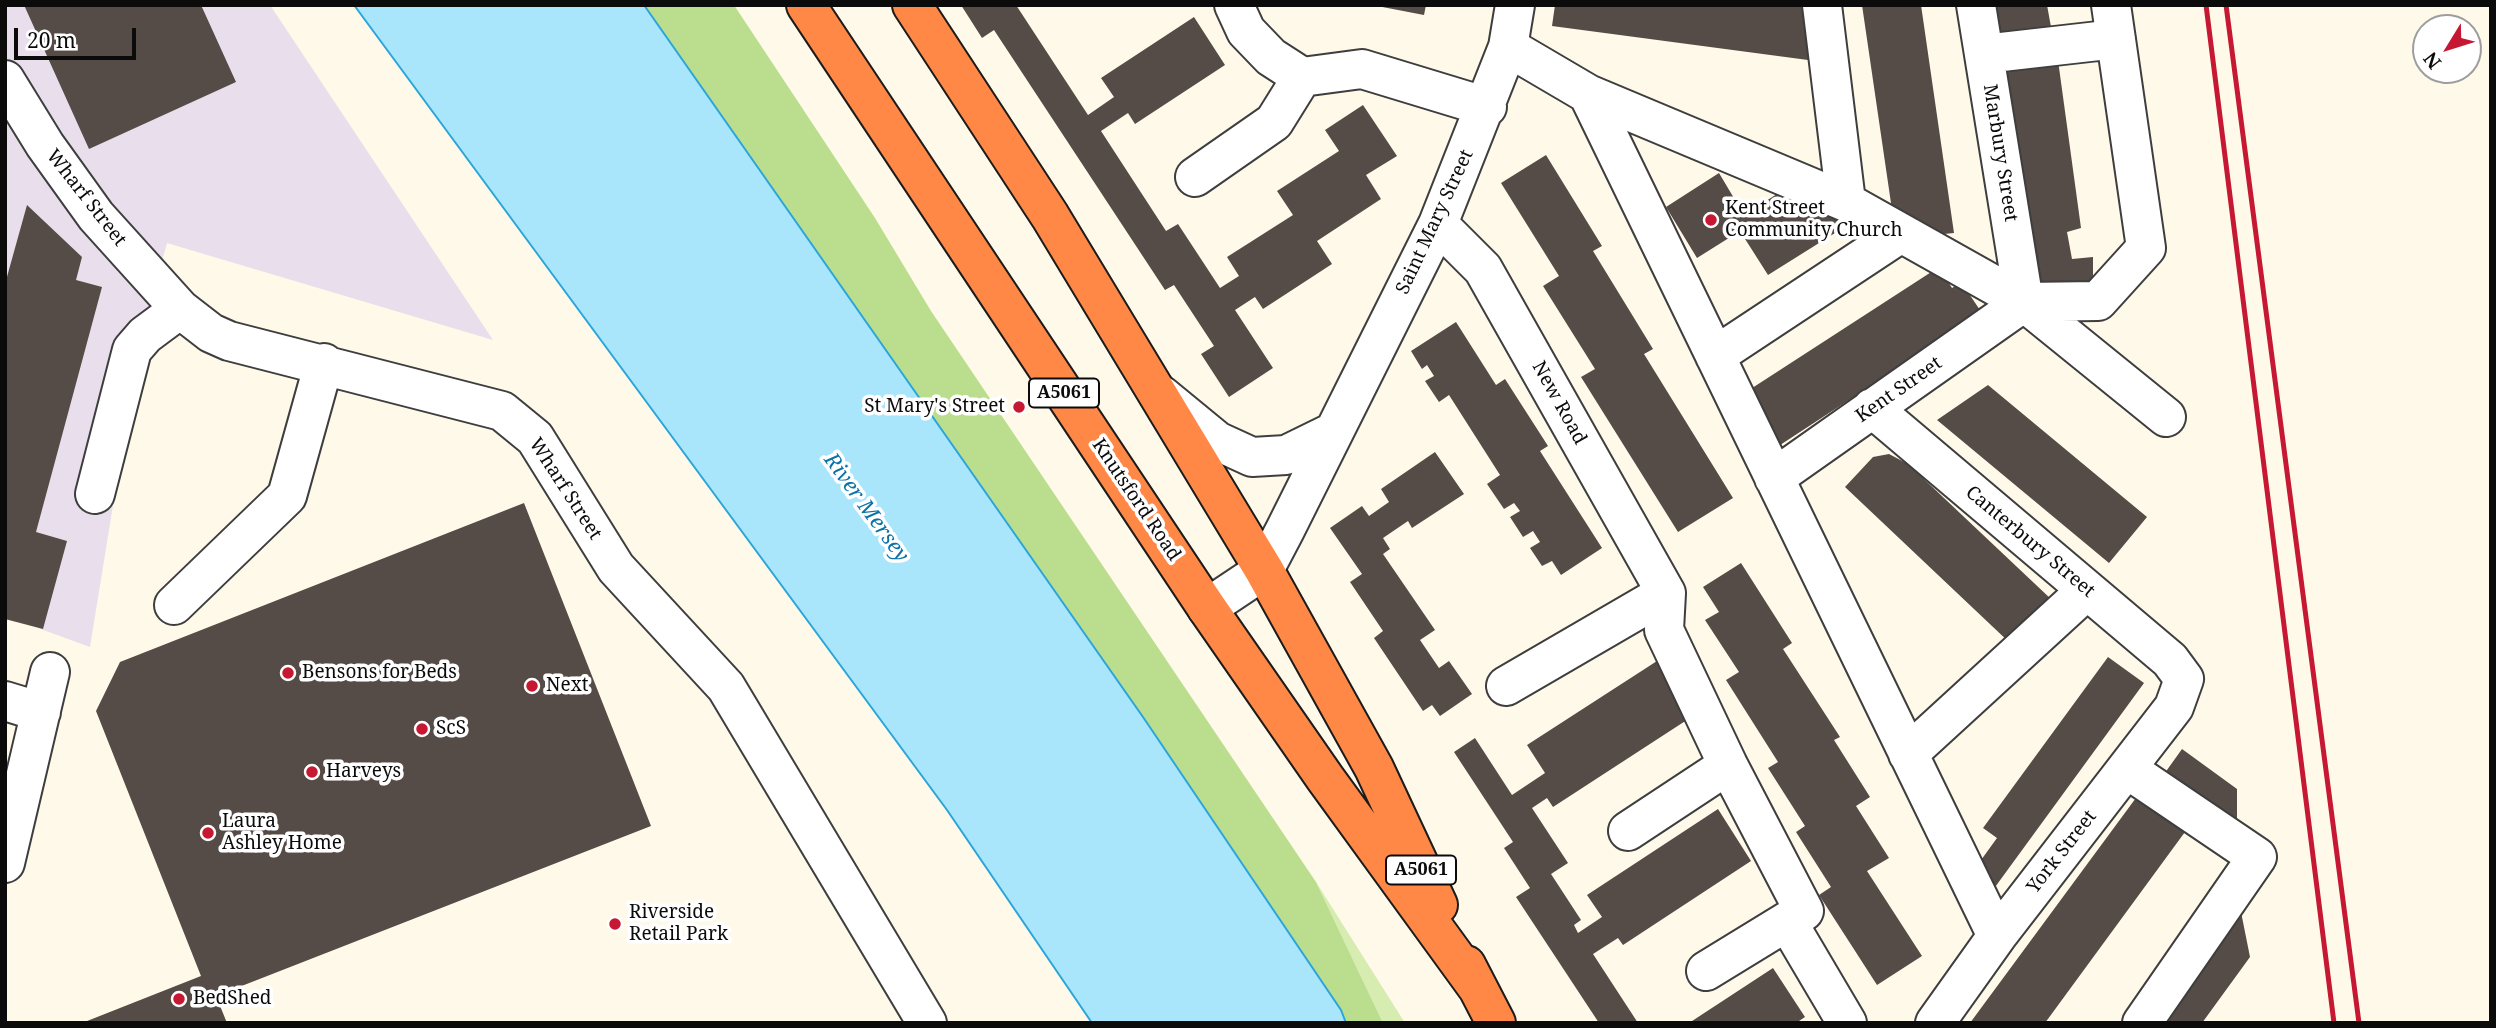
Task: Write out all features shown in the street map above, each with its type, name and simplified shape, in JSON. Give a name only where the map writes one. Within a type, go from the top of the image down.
[{"type":"highway","name":"Knutsford Road","points":[[806,5],[1207,608],[1325,778],[1477,988]]},
{"type":"highway","name":"Knutsford Road","points":[[912,5],[1050,216],[1264,570],[1374,768],[1496,1023]]},
{"type":"street","points":[[1234,5],[1247,31],[1271,57],[1302,77],[1362,69],[1487,107]]},
{"type":"street","name":"Saint Mary Street","points":[[1207,608],[1264,570],[1438,224],[1487,107],[1508,47],[1515,5]]},
{"type":"street","points":[[1822,5],[1846,202]]},
{"type":"street","name":"Marbury Street","points":[[1976,5],[2024,302]]},
{"type":"street","points":[[1984,54],[2113,22],[2146,248],[2098,301],[2024,302]]},
{"type":"street","points":[[1508,47],[1588,94],[1846,202],[2024,302],[2166,417]]},
{"type":"street","points":[[1195,177],[1274,122],[1302,77]]},
{"type":"street","name":"Wharf Street","points":[[5,80],[45,145],[96,216],[180,309],[211,333],[229,341],[324,363],[502,411],[535,438],[616,568],[726,687],[927,1023]]},
{"type":"street","points":[[1588,94],[1997,936]]},
{"type":"street","name":"New Road","points":[[1438,224],[1483,269],[1665,593]]},
{"type":"street","points":[[1715,356],[1901,233]]},
{"type":"street","name":"Kent Street","points":[[1774,478],[2024,302]]},
{"type":"street","points":[[95,494],[132,350],[145,335],[180,309]]},
{"type":"street","points":[[174,605],[287,496],[324,363]]},
{"type":"street","points":[[1156,391],[1217,441],[1252,457],[1286,455],[1334,432]]},
{"type":"street","name":"Canterbury Street","points":[[1872,408],[2170,660],[2184,679]]},
{"type":"street","points":[[1908,754],[2087,590]]},
{"type":"street","points":[[1506,686],[1665,593]]},
{"type":"street","points":[[1665,593],[1664,630],[1728,765],[1804,911],[1706,971]]},
{"type":"street","points":[[5,863],[23,706],[50,672]]},
{"type":"street","name":"York Street","points":[[1935,1023],[1997,936],[2174,707],[2184,679]]},
{"type":"street","points":[[1628,831],[1728,765]]},
{"type":"street","points":[[2127,769],[2257,857],[2142,1023]]},
{"type":"street","points":[[1787,923],[1847,1023]]},
{"type":"shaded area","points":[[5,5],[270,5],[493,340],[167,243],[139,345],[90,647],[5,616],[5,78],[12,73],[5,58]]},
{"type":"green space","points":[[644,5],[734,5],[875,218],[931,311],[1316,882],[1383,1023],[1346,1023],[1341,1010],[1143,717]]},
{"type":"green space","points":[[1316,882],[1405,1023],[1383,1023]]},
{"type":"water","name":"River Mersey","points":[[354,5],[644,5],[1143,717],[1341,1010],[1346,1023],[1092,1023],[947,810]]},
{"type":"building","points":[[24,5],[201,5],[236,82],[89,149]]},
{"type":"building","points":[[961,5],[1016,5],[1088,115],[1114,97],[1101,78],[1194,17],[1225,65],[1135,124],[1128,113],[1101,131],[1166,231],[1178,224],[1220,288],[1239,276],[1227,257],[1293,215],[1277,191],[1339,151],[1325,130],[1363,105],[1397,156],[1366,175],[1381,199],[1317,241],[1332,264],[1263,309],[1255,297],[1235,310],[1273,368],[1229,397],[1201,354],[1214,346],[1174,285],[1165,290],[994,30],[982,38]]},
{"type":"building","points":[[1372,5],[1426,5],[1424,15]]},
{"type":"building","points":[[1555,5],[1815,5],[1808,60],[1552,26]]},
{"type":"building","points":[[1862,5],[1921,5],[1954,233],[1944,234],[1892,210]]},
{"type":"building","points":[[1996,5],[2047,5],[2053,38],[2002,46]]},
{"type":"building","points":[[2057,53],[2081,228],[2067,232],[2072,259],[2093,257],[2093,285],[2037,284],[2004,62]]},
{"type":"building","points":[[1546,155],[1602,246],[1593,251],[1653,349],[1644,354],[1733,498],[1678,532],[1581,377],[1595,369],[1543,286],[1559,276],[1501,183]]},
{"type":"building","points":[[1719,173],[1744,215],[1788,187],[1826,201],[1843,228],[1768,275],[1740,231],[1697,258],[1666,207]]},
{"type":"building","points":[[27,205],[82,257],[76,280],[102,287],[36,532],[67,541],[43,629],[5,619],[5,284]]},
{"type":"building","points":[[1939,267],[1952,288],[1961,282],[1982,313],[1774,449],[1746,392]]},
{"type":"building","points":[[1456,322],[1496,385],[1505,379],[1548,446],[1540,451],[1602,548],[1561,575],[1552,561],[1542,566],[1530,548],[1540,542],[1533,531],[1523,537],[1510,517],[1520,511],[1514,503],[1504,509],[1487,484],[1500,475],[1449,395],[1439,402],[1425,381],[1434,376],[1427,365],[1422,369],[1411,351]]},
{"type":"building","points":[[1988,385],[2147,517],[2109,563],[1937,420]]},
{"type":"building","points":[[1435,452],[1464,494],[1412,528],[1408,521],[1383,538],[1390,549],[1383,554],[1435,630],[1420,640],[1439,668],[1449,661],[1472,694],[1440,716],[1432,705],[1423,711],[1374,638],[1383,631],[1350,582],[1362,574],[1330,528],[1362,506],[1369,516],[1389,502],[1381,489]]},
{"type":"building","points":[[1889,454],[1908,464],[2052,600],[2011,644],[1845,487],[1873,457]]},
{"type":"building","points":[[524,503],[651,826],[216,996],[227,1023],[82,1023],[201,976],[96,711],[120,662]]},
{"type":"building","points":[[1741,563],[1792,643],[1783,649],[1840,737],[1834,740],[1870,797],[1856,806],[1889,858],[1867,871],[1922,956],[1877,985],[1819,895],[1831,887],[1796,832],[1805,826],[1768,768],[1778,762],[1726,680],[1739,672],[1705,620],[1719,612],[1703,587]]},
{"type":"building","points":[[2108,657],[2144,683],[1990,894],[1976,867],[1997,838],[1983,828]]},
{"type":"building","points":[[1657,661],[1693,716],[1553,807],[1547,798],[1532,808],[1568,863],[1551,874],[1581,920],[1574,925],[1578,933],[1602,917],[1587,895],[1718,809],[1751,861],[1623,945],[1618,938],[1593,954],[1638,1023],[1599,1023],[1516,897],[1530,888],[1504,848],[1513,842],[1454,752],[1475,738],[1512,795],[1545,773],[1527,745]]},
{"type":"building","points":[[2182,749],[2237,789],[2237,842],[2157,784]]},
{"type":"building","points":[[2144,787],[2193,821],[2045,1023],[1970,1023]]},
{"type":"building","points":[[2239,902],[2250,957],[2202,1023],[2151,1023]]},
{"type":"building","points":[[1773,968],[1805,1017],[1796,1023],[1689,1023]]},
{"type":"railway","points":[[2206,5],[2334,1023]]},
{"type":"railway","points":[[2226,5],[2359,1023]]},
{"type":"place","name":"Kent Street Community Church","points":[[1711,220]]},
{"type":"place","name":"St Mary's Street","points":[[1019,407]]},
{"type":"place","name":"Bensons for Beds","points":[[288,673]]},
{"type":"place","name":"Next","points":[[532,686]]},
{"type":"place","name":"ScS","points":[[422,729]]},
{"type":"place","name":"Harveys","points":[[312,772]]},
{"type":"place","name":"Laura Ashley Home","points":[[208,833]]},
{"type":"place","name":"Riverside Retail Park","points":[[615,924]]},
{"type":"place","name":"BedShed","points":[[179,999]]}]
